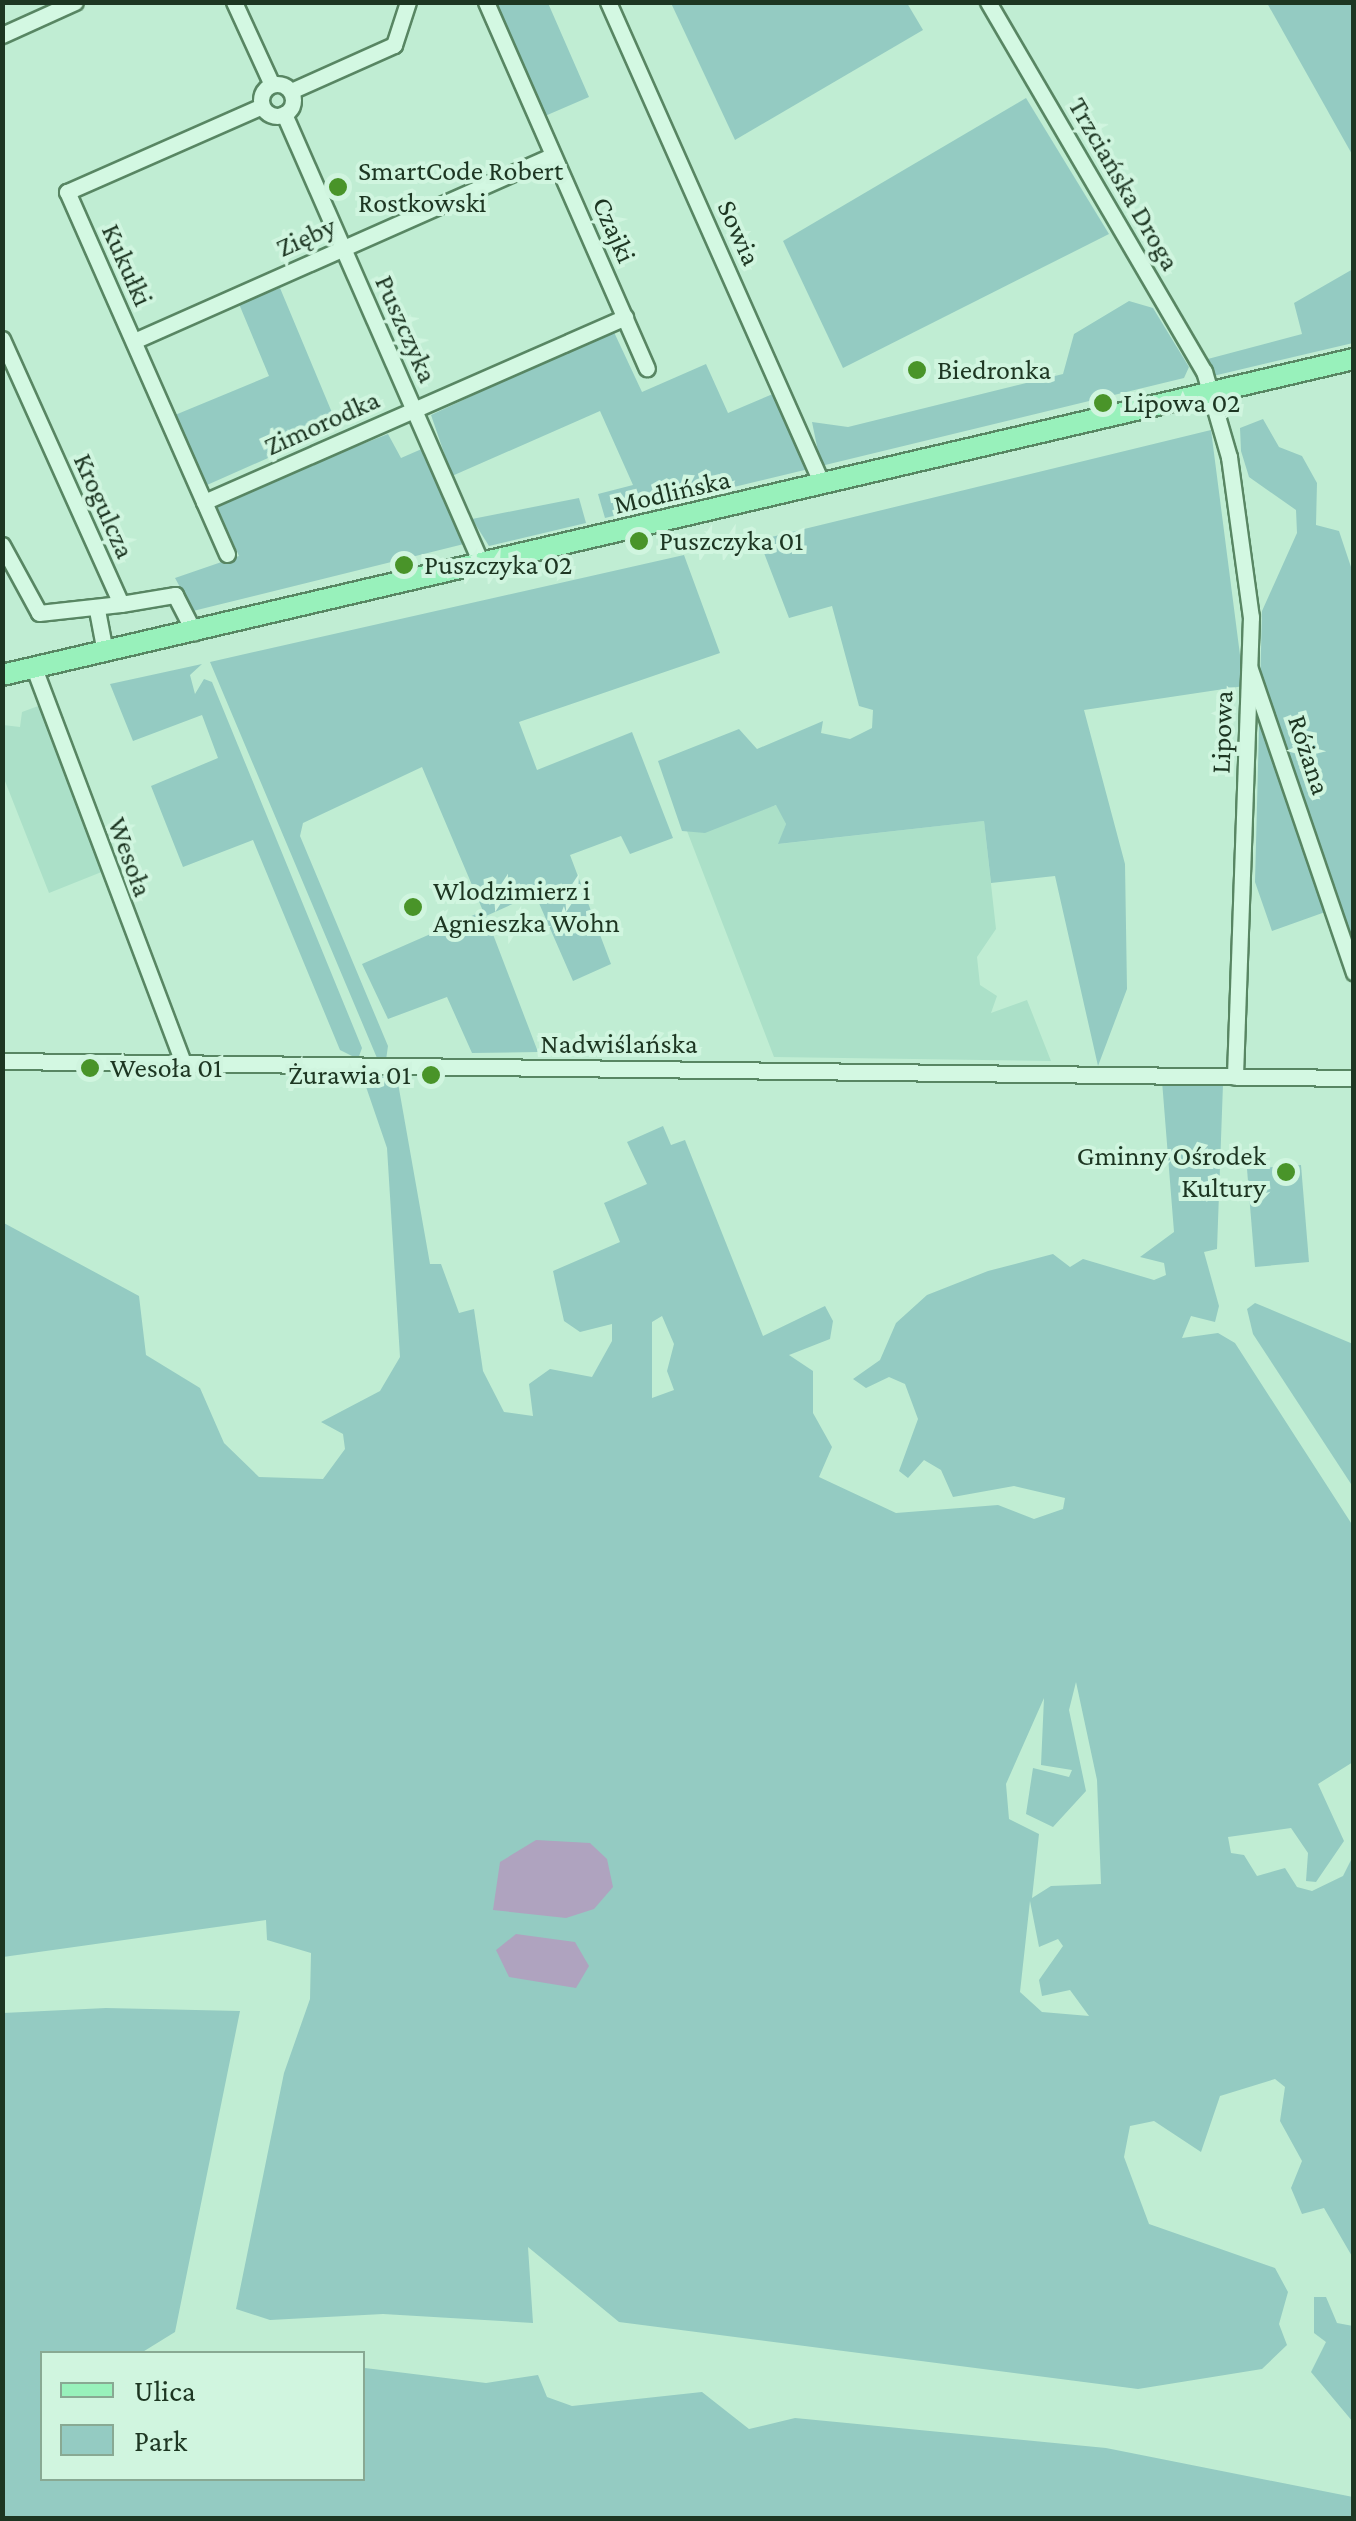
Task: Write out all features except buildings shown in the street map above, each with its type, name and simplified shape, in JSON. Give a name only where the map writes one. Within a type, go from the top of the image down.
[{"type":"main road","name":"Modlińska","points":[[2,675],[1354,360]]},
{"type":"street","points":[[2,34],[76,2]]},
{"type":"street","points":[[234,2],[272,85],[291,92],[394,45],[408,2]]},
{"type":"street","name":"Czajki","points":[[486,2],[647,368]]},
{"type":"street","name":"Sowia","points":[[608,2],[822,484]]},
{"type":"street","name":"Trzciańska Droga","points":[[988,2],[1212,393]]},
{"type":"street","points":[[272,85],[262,106],[284,114],[291,92]]},
{"type":"street","name":"Kukułki","points":[[227,554],[67,192],[262,106]]},
{"type":"street","name":"Puszczyka","points":[[284,114],[482,564]]},
{"type":"street","name":"Zięby","points":[[134,341],[553,155]]},
{"type":"street","name":"Zimorodka","points":[[204,502],[625,317]]},
{"type":"street","name":"Krogulcza","points":[[2,339],[121,604]]},
{"type":"street","name":"Lipowa","points":[[1212,393],[1244,528],[1250,669],[1235,1077]]},
{"type":"street","points":[[2,545],[39,613],[97,610],[175,595],[194,632]]},
{"type":"street","points":[[97,610],[105,652]]},
{"type":"street","name":"Wesoła","points":[[34,668],[183,1062]]},
{"type":"street","name":"Różana","points":[[1250,669],[1354,973]]},
{"type":"street","name":"Nadwiślańska","points":[[2,1060],[1354,1078]]},
{"type":"green space","points":[[491,3],[548,3],[589,97],[545,116],[549,126]]},
{"type":"green space","points":[[671,3],[907,3],[923,30],[735,140]]},
{"type":"green space","points":[[1267,3],[1353,3],[1353,156]]},
{"type":"green space","points":[[1026,98],[1109,234],[843,368],[783,241]]},
{"type":"green space","points":[[1353,269],[1353,343],[1213,376],[1204,360],[1302,334],[1294,303]]},
{"type":"green space","points":[[280,288],[338,427],[207,485],[175,415],[269,376],[239,304]]},
{"type":"green space","points":[[1129,301],[1153,308],[1189,367],[1184,378],[821,466],[812,422],[848,427],[1063,374],[1074,334]]},
{"type":"green space","points":[[613,330],[642,392],[706,364],[728,413],[780,391],[813,468],[605,518],[598,494],[633,485],[600,411],[452,476],[431,415]]},
{"type":"green space","points":[[1263,419],[1279,447],[1302,456],[1317,483],[1316,525],[1339,531],[1353,573],[1354,937],[1346,940],[1328,911],[1272,931],[1255,882],[1262,611],[1297,533],[1296,510],[1249,477],[1241,451],[1240,428]]},
{"type":"green space","points":[[1211,430],[1244,686],[1084,710],[1125,864],[1127,989],[1098,1066],[1055,876],[991,883],[984,821],[778,844],[786,824],[776,805],[705,833],[682,831],[658,761],[739,729],[757,749],[823,721],[821,733],[850,739],[872,728],[873,710],[859,706],[832,606],[789,618],[759,540]]},
{"type":"green space","points":[[388,434],[401,458],[424,448],[464,544],[193,611],[175,578],[239,556],[215,502]]},
{"type":"green space","points":[[579,498],[586,523],[489,546],[472,519]]},
{"type":"green space","points":[[684,555],[720,653],[519,722],[537,770],[632,732],[673,838],[630,854],[621,836],[570,855],[611,964],[573,981],[535,894],[486,916],[538,1052],[472,1053],[447,997],[388,1019],[362,964],[483,911],[422,767],[303,823],[300,836],[388,1046],[386,1060],[377,1058],[210,662]]},
{"type":"green space","points":[[202,664],[190,675],[195,694],[204,679],[212,682],[362,1048],[358,1059],[340,1050],[253,840],[183,867],[151,786],[218,758],[202,715],[133,741],[110,684]]},
{"type":"green space","points":[[41,705],[104,871],[49,893],[3,776],[3,725],[20,727],[22,712]]},
{"type":"green space","points":[[777,805],[786,824],[779,844],[984,821],[996,929],[977,957],[980,985],[997,996],[991,1013],[1027,1000],[1051,1061],[774,1057],[687,831]]},
{"type":"green space","points":[[349,1073],[388,1073],[398,1083],[430,1264],[441,1264],[459,1313],[474,1309],[483,1371],[504,1412],[533,1416],[529,1384],[550,1369],[592,1377],[612,1341],[612,1324],[580,1332],[564,1321],[553,1271],[620,1242],[604,1203],[647,1184],[627,1142],[663,1126],[671,1145],[685,1140],[763,1336],[825,1306],[833,1321],[830,1339],[789,1355],[813,1371],[813,1413],[832,1447],[819,1477],[896,1513],[998,1505],[1034,1519],[1063,1509],[1065,1498],[1014,1486],[953,1497],[941,1470],[924,1460],[908,1478],[899,1471],[918,1419],[905,1384],[889,1377],[866,1388],[853,1379],[880,1360],[896,1323],[927,1295],[988,1271],[1053,1254],[1070,1267],[1083,1259],[1154,1280],[1166,1275],[1164,1263],[1140,1257],[1174,1232],[1162,1081],[1223,1084],[1217,1249],[1204,1252],[1219,1306],[1215,1322],[1191,1316],[1182,1338],[1218,1333],[1235,1343],[1353,1526],[1353,1762],[1318,1784],[1344,1841],[1316,1882],[1306,1881],[1308,1853],[1291,1828],[1228,1837],[1231,1853],[1244,1855],[1257,1876],[1285,1868],[1297,1887],[1312,1891],[1343,1876],[1353,1856],[1353,2258],[1324,2208],[1302,2214],[1291,2188],[1302,2161],[1280,2121],[1285,2087],[1275,2079],[1220,2096],[1201,2152],[1154,2121],[1130,2126],[1124,2157],[1149,2224],[1275,2268],[1288,2292],[1279,2324],[1287,2345],[1262,2369],[1138,2389],[619,2322],[528,2247],[533,2323],[383,2314],[270,2320],[236,2309],[284,2073],[310,1999],[311,1953],[267,1940],[266,1920],[3,1957],[2,1222],[139,1296],[146,1355],[200,1388],[224,1443],[259,1477],[323,1479],[345,1449],[343,1434],[321,1422],[380,1391],[400,1357],[387,1148],[363,1078]],"holes":[[[662,1316],[674,1344],[667,1371],[674,1390],[652,1398],[652,1322]],[[1076,1682],[1097,1780],[1101,1884],[1051,1886],[1032,1898],[1039,1834],[1009,1819],[1006,1784],[1044,1698],[1041,1765],[1072,1770],[1069,1777],[1033,1768],[1026,1814],[1053,1827],[1086,1791],[1069,1710]],[[1030,1901],[1039,1947],[1058,1939],[1063,1946],[1039,1980],[1042,1996],[1070,1990],[1089,2016],[1042,2012],[1020,1992]]]},
{"type":"green space","points":[[1301,1165],[1309,1262],[1255,1267],[1247,1169]]},
{"type":"green space","points":[[1255,1303],[1353,1344],[1353,1487],[1253,1334],[1247,1309]]},
{"type":"green space","points":[[106,2008],[240,2011],[175,2332],[144,2351],[40,2351],[40,2481],[365,2481],[365,2368],[486,2383],[538,2375],[547,2397],[572,2406],[702,2392],[749,2429],[795,2418],[1106,2448],[1353,2497],[1353,2518],[3,2518],[3,2013]]},
{"type":"green space","points":[[1314,2297],[1326,2297],[1337,2323],[1353,2326],[1353,2422],[1311,2372],[1326,2342],[1314,2333]]},
{"type":"shaded area","points":[[536,1840],[590,1843],[607,1859],[613,1887],[594,1909],[566,1918],[493,1910],[500,1862]]},
{"type":"shaded area","points":[[516,1934],[575,1942],[589,1966],[576,1988],[509,1977],[496,1950]]},
{"type":"place","name":"SmartCode Robert Rostkowski","points":[[338,187]]},
{"type":"place","name":"Biedronka","points":[[917,370]]},
{"type":"place","name":"Lipowa 02","points":[[1103,403]]},
{"type":"place","name":"Puszczyka 01","points":[[639,541]]},
{"type":"place","name":"Puszczyka 02","points":[[404,565]]},
{"type":"place","name":"Wlodzimierz i Agnieszka Wohn","points":[[413,907]]},
{"type":"place","name":"Wesoła 01","points":[[90,1068]]},
{"type":"place","name":"Żurawia 01","points":[[431,1075]]},
{"type":"place","name":"Gminny Ośrodek Kultury","points":[[1286,1172]]}]
